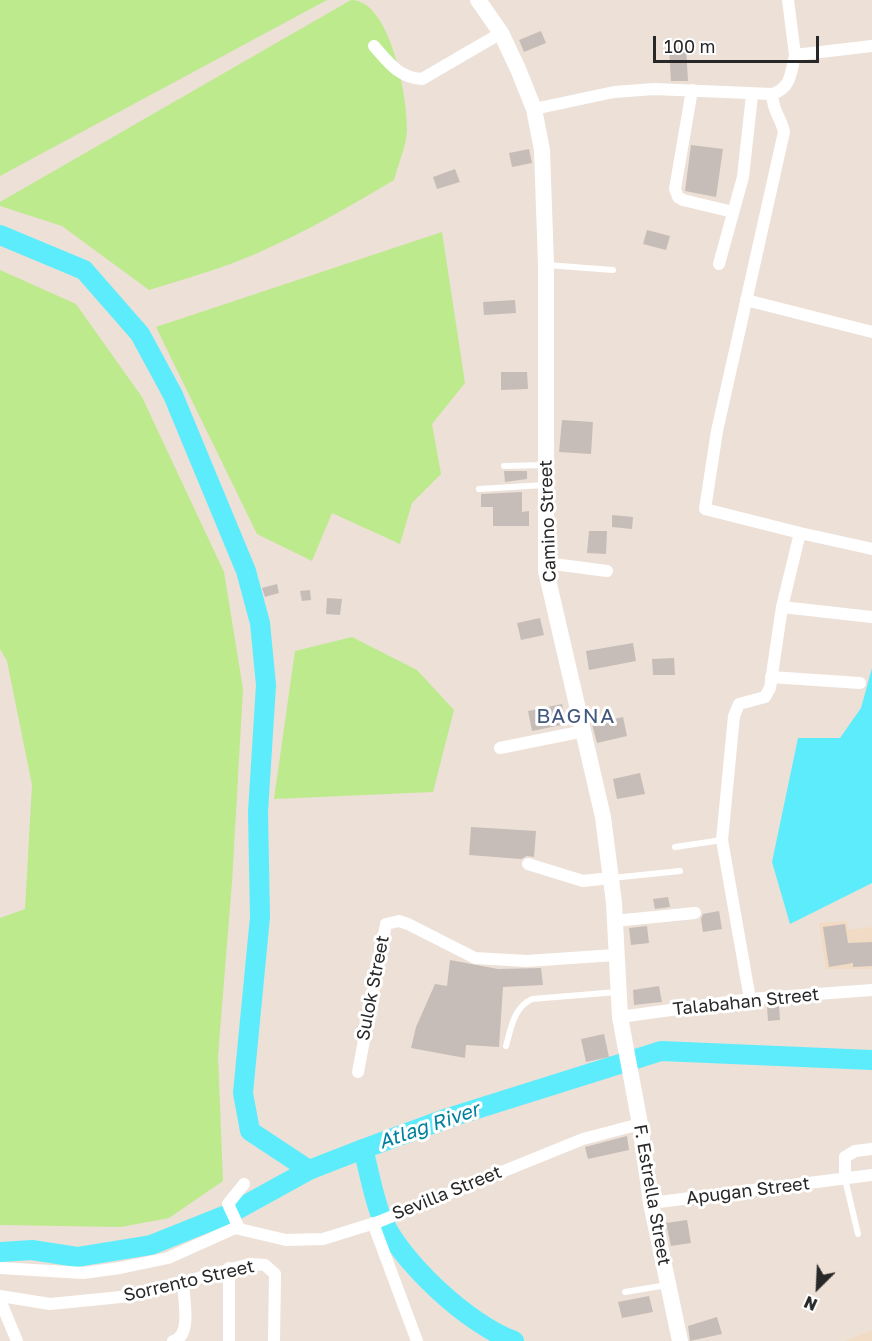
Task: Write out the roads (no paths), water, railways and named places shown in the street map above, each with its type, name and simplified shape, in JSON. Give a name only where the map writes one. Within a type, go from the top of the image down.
[{"type":"main road","name":"Camino Street","points":[[478,0],[501,33],[534,109],[542,150],[546,266],[546,563],[603,817],[611,878],[618,992],[626,1049]]},
{"type":"main road","name":"F. Estrella Street","points":[[626,1049],[640,1124],[651,1203],[680,1341]]},
{"type":"street","points":[[534,109],[614,92],[654,88],[752,95],[772,94],[783,90],[789,83],[795,55],[788,0]]},
{"type":"street","points":[[374,46],[396,71],[412,78],[422,79],[501,33]]},
{"type":"street","points":[[795,55],[872,46]]},
{"type":"street","points":[[692,90],[675,189],[678,197],[683,200],[733,212]]},
{"type":"street","points":[[772,94],[773,109],[784,132],[717,431],[705,508],[872,549]]},
{"type":"street","points":[[719,264],[743,177],[752,95]]},
{"type":"street","points":[[746,300],[872,332]]},
{"type":"street","points":[[750,999],[722,840],[734,716],[739,704],[765,697],[771,688],[782,607],[800,533]]},
{"type":"street","points":[[546,563],[607,571]]},
{"type":"street","points":[[782,607],[872,617]]},
{"type":"street","points":[[771,677],[860,682]]},
{"type":"street","points":[[500,748],[584,730]]},
{"type":"street","points":[[528,864],[583,881],[611,878]]},
{"type":"street","points":[[614,921],[694,913]]},
{"type":"street","name":"Sulok Street","points":[[357,1072],[386,924],[399,921],[408,924],[475,958],[527,961],[615,955]]},
{"type":"street","name":"Talabahan Street","points":[[621,1017],[750,999],[872,990]]},
{"type":"street","name":"Sevilla Street","points":[[417,1341],[380,1220],[582,1139],[640,1124]]},
{"type":"street","points":[[845,1178],[845,1157],[855,1151],[872,1149]]},
{"type":"street","name":"Apugan Street","points":[[651,1203],[872,1175]]},
{"type":"street","points":[[238,1226],[228,1207],[231,1197],[244,1184]]},
{"type":"street","points":[[0,1268],[82,1274],[168,1258],[238,1226],[286,1240],[301,1241],[323,1239],[380,1220]]},
{"type":"street","name":"Sorrento Street","points":[[0,1296],[50,1304],[131,1296],[229,1268],[250,1264],[270,1267],[276,1281],[274,1341]]},
{"type":"street","points":[[229,1268],[229,1341]]},
{"type":"street","points":[[173,1341],[182,1336],[185,1328],[183,1281]]},
{"type":"street","points":[[0,1300],[17,1341]]},
{"type":"lane","points":[[546,266],[613,270]]},
{"type":"lane","points":[[504,466],[545,465]]},
{"type":"lane","points":[[479,489],[546,485]]},
{"type":"lane","points":[[675,847],[722,840]]},
{"type":"lane","points":[[611,878],[680,871]]},
{"type":"lane","points":[[506,1046],[516,1015],[525,1002],[532,999],[618,992]]},
{"type":"lane","points":[[845,1178],[858,1234]]},
{"type":"lane","points":[[625,1292],[668,1285]]},
{"type":"water","points":[[872,668],[872,883],[790,924],[772,862],[798,738],[840,738],[861,708]]},
{"type":"waterway","points":[[0,235],[84,270],[140,334],[173,395],[246,571],[260,623],[266,685],[258,812],[260,917],[243,1093],[250,1131],[309,1170]]},
{"type":"waterway","name":"Atlag River","points":[[0,1252],[32,1250],[77,1257],[151,1245],[231,1213],[309,1170],[363,1149],[448,1118],[661,1051],[872,1060]]},
{"type":"waterway","points":[[363,1149],[381,1216],[403,1252],[419,1271],[457,1306],[496,1333],[514,1341]]},
{"type":"district","name":"BAGNA","points":[[576,716]]}]
